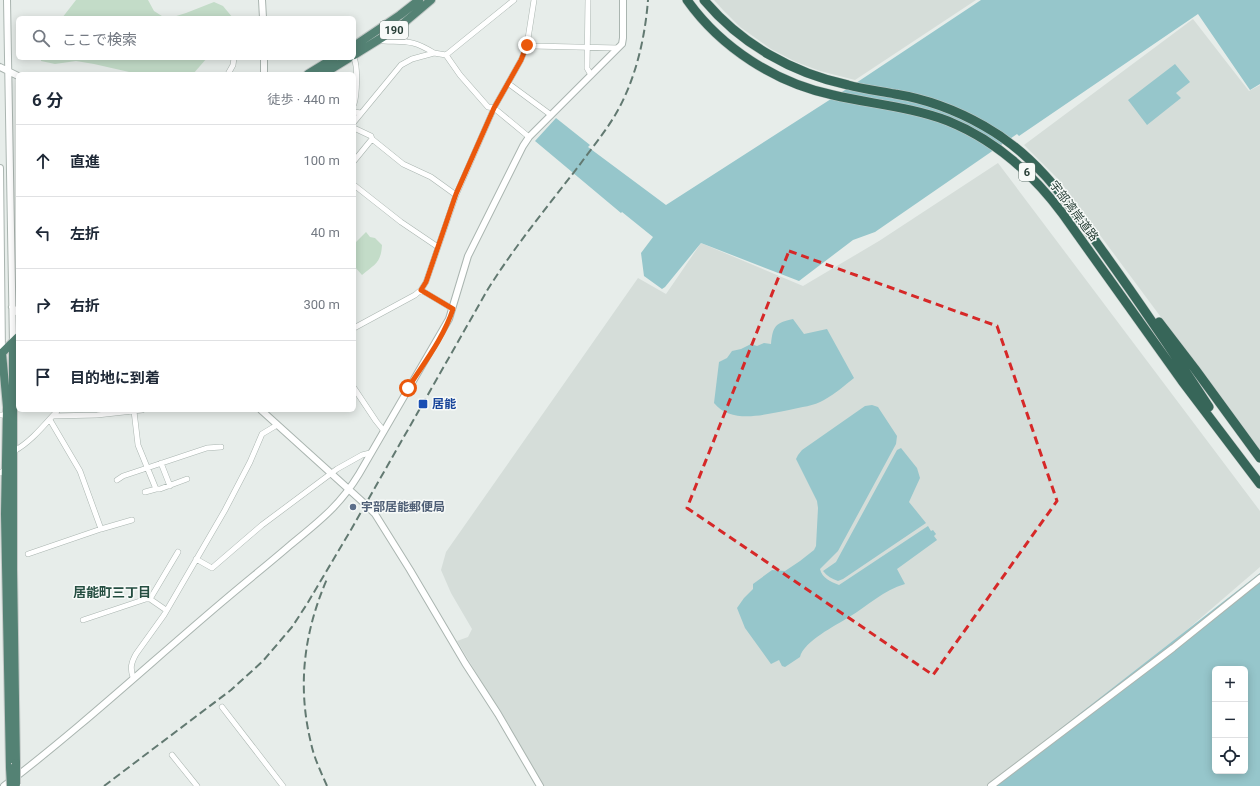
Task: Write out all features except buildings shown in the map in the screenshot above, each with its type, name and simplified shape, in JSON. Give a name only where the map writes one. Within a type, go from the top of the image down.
[{"type":"highway","name":"190","points":[[356,45],[400,15],[419,0]]},
{"type":"highway","name":"190","points":[[356,56],[399,27],[431,0]]},
{"type":"highway","name":"宇部湾岸道路","points":[[687,0],[705,23],[725,41],[752,61],[781,77],[819,92],[924,113],[962,127],[1008,156],[1029,173],[1054,202],[1081,238],[1182,380],[1260,484]]},
{"type":"highway","name":"宇部湾岸道路","points":[[704,0],[741,36],[762,51],[786,64],[833,82],[937,104],[960,113],[995,132],[1041,169],[1090,232],[1260,480]]},
{"type":"highway","points":[[311,72],[331,60]]},
{"type":"highway","points":[[326,72],[346,60]]},
{"type":"highway","points":[[1090,232],[1195,369],[1260,458]]},
{"type":"highway","points":[[1081,238],[1167,369],[1260,492]]},
{"type":"highway","points":[[14,785],[3,471],[4,412],[1,354],[15,342]]},
{"type":"highway","points":[[13,766],[13,380],[15,342]]},
{"type":"highway","points":[[13,380],[16,369]]},
{"type":"street","points":[[7,0],[12,307],[15,342]]},
{"type":"street","points":[[262,0],[264,16]]},
{"type":"street","points":[[446,55],[514,0]]},
{"type":"street","points":[[356,327],[415,295],[421,290],[426,282],[456,194],[494,108],[509,84],[527,45],[534,0]]},
{"type":"street","points":[[588,0],[587,68],[591,75]]},
{"type":"street","points":[[4,786],[38,760],[133,677],[328,514],[349,490],[450,319],[468,256],[522,146],[529,137],[622,44],[623,0]]},
{"type":"street","points":[[399,27],[397,36],[407,42]]},
{"type":"street","points":[[356,40],[407,42],[421,45],[434,53],[446,55],[460,75],[488,107],[494,108],[529,137]]},
{"type":"street","points":[[527,45],[618,48]]},
{"type":"street","points":[[356,119],[401,65],[412,59],[434,53]]},
{"type":"street","points":[[229,72],[234,60]]},
{"type":"street","points":[[264,60],[264,72]]},
{"type":"street","points":[[355,60],[356,96]]},
{"type":"street","points":[[0,67],[16,75]]},
{"type":"street","points":[[509,84],[551,115]]},
{"type":"street","points":[[356,112],[361,113]]},
{"type":"street","points":[[356,129],[371,136],[372,139],[403,164],[431,177],[456,194]]},
{"type":"street","points":[[356,159],[372,139]]},
{"type":"street","points":[[0,168],[1,354]]},
{"type":"street","points":[[356,187],[401,222],[438,248]]},
{"type":"street","points":[[421,290],[453,309]]},
{"type":"street","points":[[12,307],[16,311]]},
{"type":"street","points":[[0,386],[4,412]]},
{"type":"street","points":[[356,391],[384,431]]},
{"type":"street","points":[[14,451],[20,448],[56,412]]},
{"type":"street","points":[[52,418],[125,412]]},
{"type":"street","points":[[134,412],[138,445],[156,489]]},
{"type":"street","points":[[263,412],[365,504],[381,523],[540,786]]},
{"type":"street","points":[[52,418],[80,471],[101,529]]},
{"type":"street","points":[[133,677],[131,669],[133,661],[164,615],[225,510],[250,462],[262,434],[277,425]]},
{"type":"street","points":[[117,480],[123,476],[207,448],[221,447]]},
{"type":"street","points":[[196,560],[212,568],[262,525],[332,474],[362,455],[370,454]]},
{"type":"street","points":[[161,463],[170,486]]},
{"type":"street","points":[[145,492],[170,486],[187,479]]},
{"type":"street","points":[[28,554],[132,520]]},
{"type":"street","points":[[150,599],[178,552]]},
{"type":"street","points":[[991,786],[1173,648],[1260,578]]},
{"type":"street","points":[[83,620],[146,599],[150,599],[166,610]]},
{"type":"street","points":[[222,707],[283,786]]},
{"type":"street","points":[[172,755],[197,786]]},
{"type":"highlighted area","points":[[789,251],[997,326],[1057,501],[933,675],[687,508]]},
{"type":"shaded area","points":[[714,0],[976,0],[855,80],[820,71],[796,62],[771,49],[740,27]]},
{"type":"shaded area","points":[[1193,19],[1249,91],[1260,85],[1260,454],[1247,433],[1059,180],[1024,145]]},
{"type":"shaded area","points":[[998,163],[1260,511],[1260,567],[1174,641],[986,786],[544,786],[457,641],[468,637],[472,629],[451,593],[441,570],[446,552],[638,278],[666,294],[701,243],[803,286],[879,241]]},
{"type":"green space","points":[[76,0],[148,0],[154,11],[162,16],[64,16]]},
{"type":"green space","points":[[214,2],[223,6],[231,16],[176,16]]},
{"type":"green space","points":[[205,60],[195,72],[129,72],[76,61],[55,64],[41,61]]},
{"type":"green space","points":[[366,232],[370,237],[375,238],[382,245],[379,260],[362,275],[356,268],[356,242]]},
{"type":"water","points":[[981,0],[1260,0],[1260,84],[1250,90],[1198,14],[1019,136],[1017,134],[875,232],[853,240],[799,281],[701,243],[662,289],[644,276],[641,253],[653,237],[622,212],[621,213],[535,141],[556,118],[590,145],[588,147],[666,205],[859,81]]},
{"type":"water","points":[[1175,64],[1190,82],[1176,93],[1181,98],[1147,125],[1128,100]]},
{"type":"water","points":[[793,319],[804,334],[827,329],[854,378],[828,398],[816,404],[770,414],[750,416],[730,414],[721,410],[714,403],[719,362],[727,358],[732,351],[741,349],[751,344],[757,346],[764,343],[771,344],[776,326],[782,322]]},
{"type":"water","points":[[872,405],[878,407],[897,436],[896,444],[838,551],[820,569],[821,572],[827,579],[839,585],[928,526],[931,531],[933,530],[936,534],[934,536],[937,540],[897,569],[905,584],[883,594],[856,613],[821,634],[807,645],[800,657],[785,667],[782,666],[779,660],[771,664],[745,628],[737,608],[753,589],[753,584],[772,570],[785,571],[814,550],[816,546],[817,501],[796,459],[798,455],[802,450],[865,406]]},
{"type":"water","points":[[901,448],[917,468],[920,478],[909,502],[926,523],[843,579],[838,581],[832,578],[823,571],[836,562],[897,450]]},
{"type":"water","points":[[1260,573],[1260,786],[987,786]]},
{"type":"railway","points":[[104,786],[231,690],[263,661],[292,627],[352,528],[498,273],[599,139],[618,110],[630,84],[639,57],[645,29],[648,0]]},
{"type":"railway","points":[[327,579],[319,599],[308,639],[305,660],[304,701],[312,749],[327,786]]},
{"type":"place","name":"居能","points":[[423,404]]},
{"type":"place","name":"宇部居能郵便局","points":[[353,507]]},
{"type":"district","name":"居能町三丁目","points":[[112,592]]},
{"type":"route","points":[[408,388],[444,330],[453,309],[421,290],[426,282],[456,194],[466,175],[494,108],[509,84],[527,45]]}]
